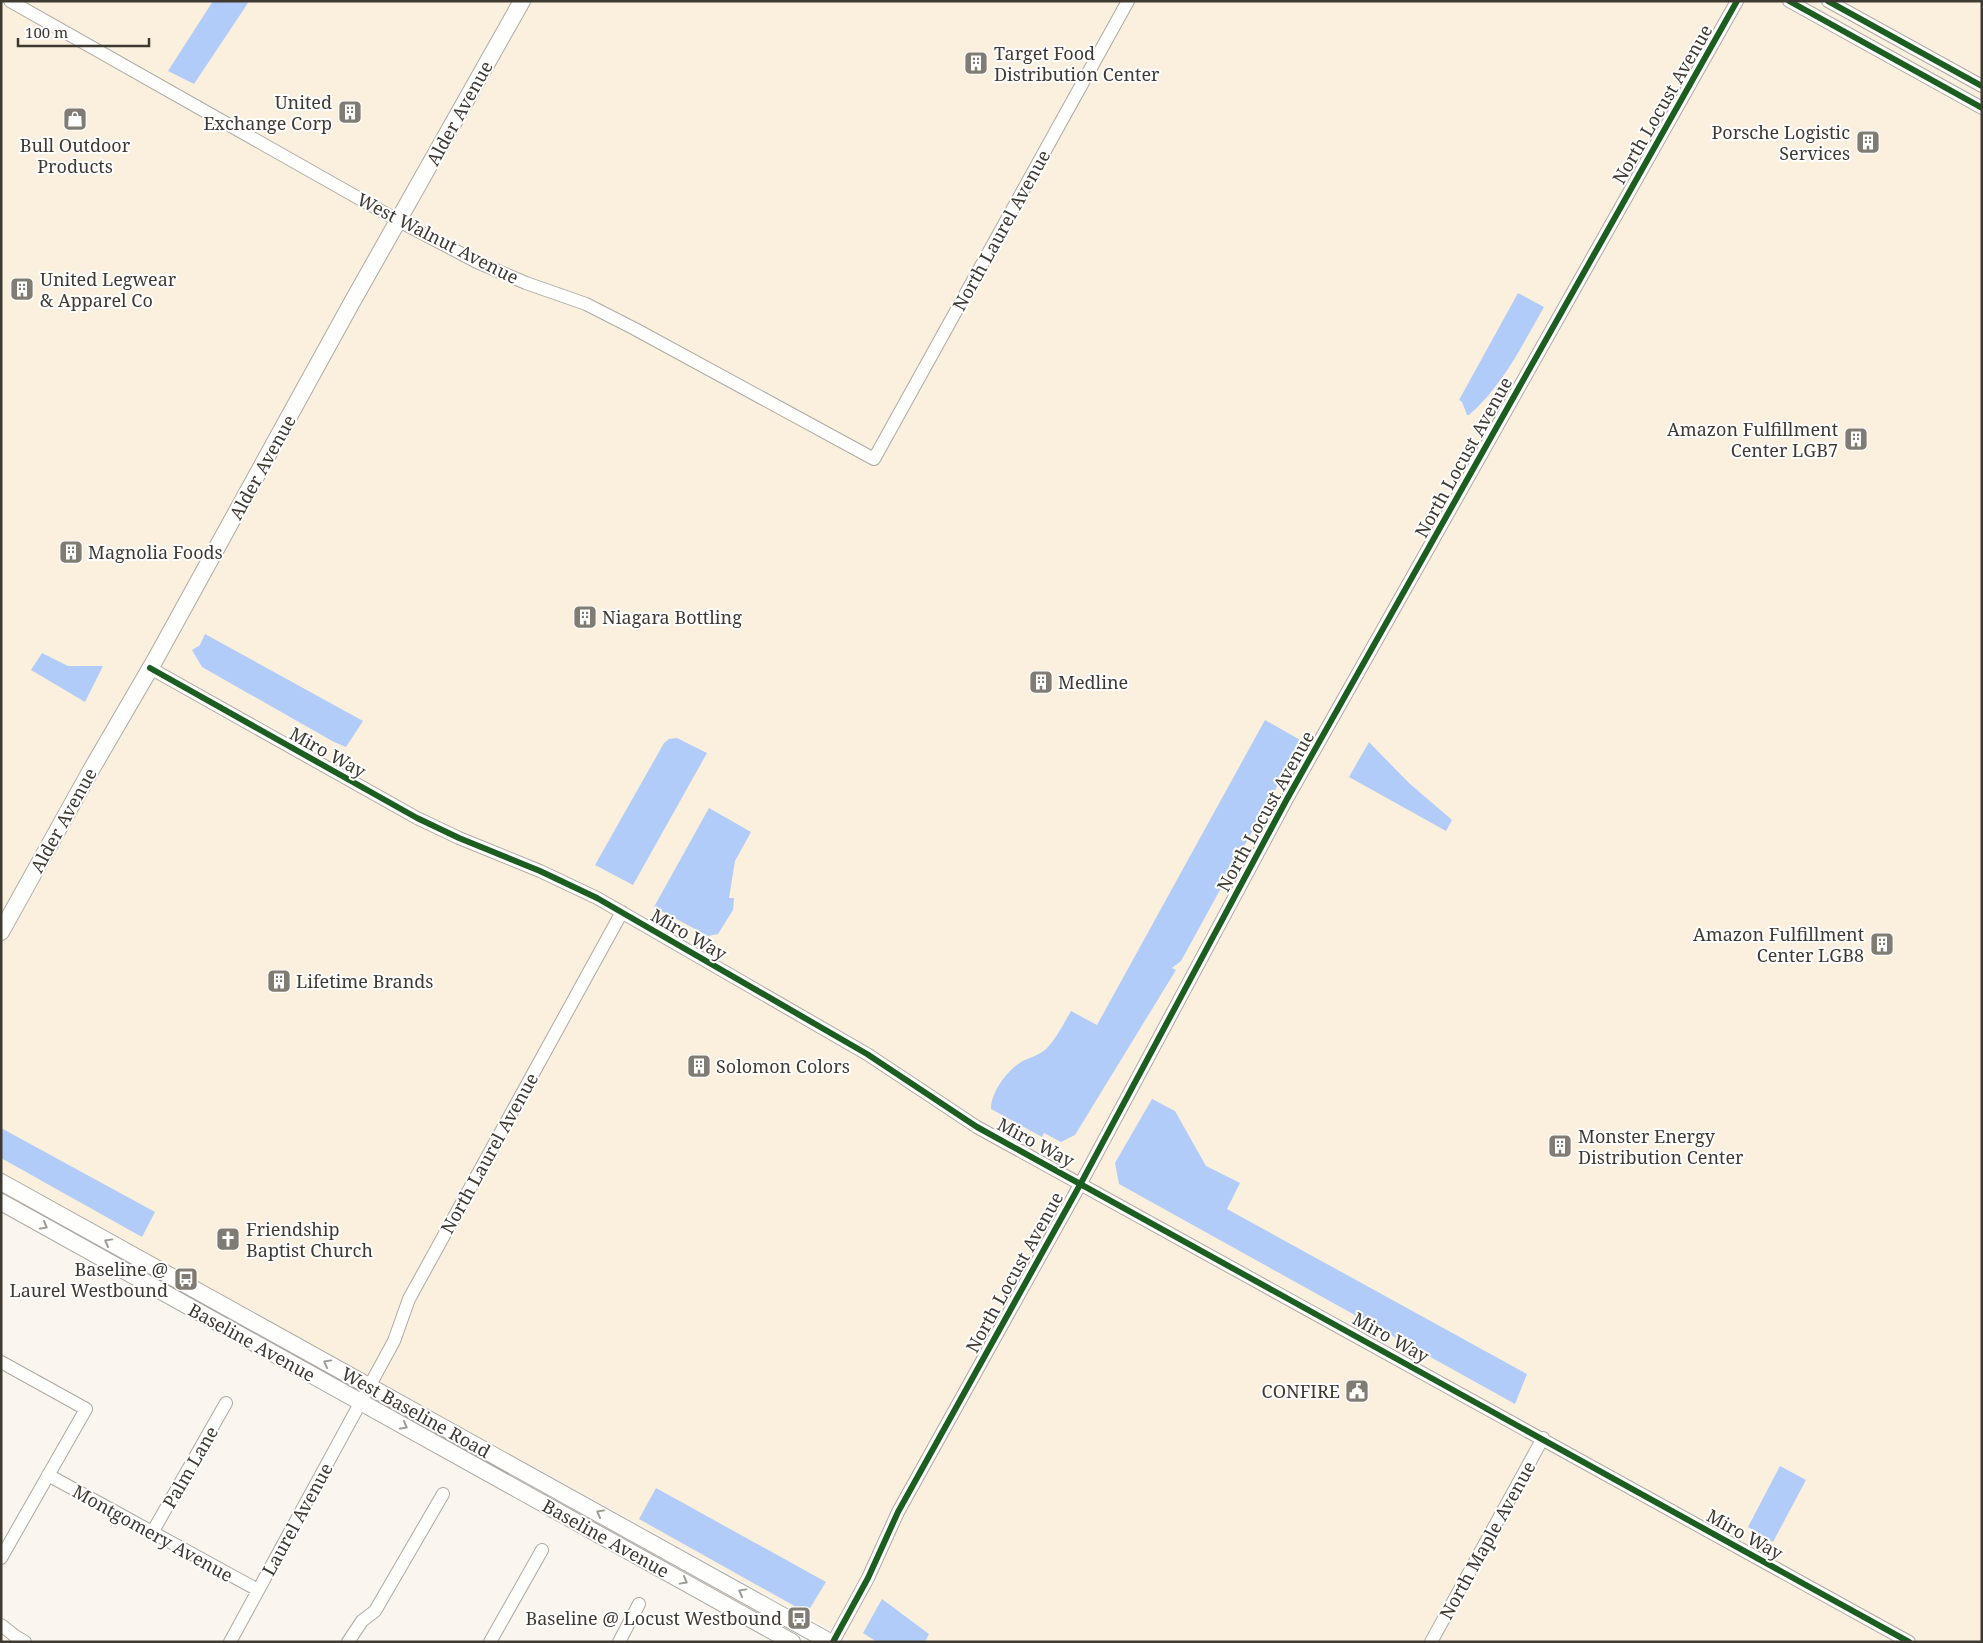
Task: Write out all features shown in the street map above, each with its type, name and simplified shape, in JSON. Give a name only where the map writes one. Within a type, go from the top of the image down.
[{"type":"main road","name":"Alder Avenue","points":[[1,932],[522,1]]},
{"type":"main road","name":"West Baseline Road","points":[[1,1182],[365,1395],[831,1642]]},
{"type":"main road","name":"Baseline Avenue","points":[[1,1202],[365,1395],[792,1642]]},
{"type":"street","name":"West Walnut Avenue","points":[[10,1],[398,221],[477,262],[586,304],[635,328],[874,459]]},
{"type":"street","name":"North Laurel Avenue","points":[[874,459],[1128,1]]},
{"type":"street","name":"North Locust Avenue","points":[[831,1642],[868,1578],[898,1512],[924,1464],[1081,1183],[1288,799],[1737,1]]},
{"type":"street","points":[[1789,1],[1982,108]]},
{"type":"street","points":[[1828,1],[1982,86]]},
{"type":"street","name":"Miro Way","points":[[150,668],[417,818],[458,838],[548,875],[622,912],[867,1054],[977,1127],[1543,1438],[1909,1642]]},
{"type":"street","name":"North Laurel Avenue","points":[[365,1395],[394,1341],[409,1299],[622,912]]},
{"type":"street","points":[[1,1362],[86,1409],[1,1558]]},
{"type":"street","name":"Laurel Avenue","points":[[230,1642],[365,1395]]},
{"type":"street","name":"Palm Lane","points":[[153,1531],[226,1403]]},
{"type":"street","name":"North Maple Avenue","points":[[1431,1642],[1543,1438]]},
{"type":"street","name":"Montgomery Avenue","points":[[48,1475],[258,1590]]},
{"type":"street","points":[[351,1641],[362,1621],[375,1611],[443,1494]]},
{"type":"street","points":[[490,1642],[542,1550]]},
{"type":"street","points":[[619,1642],[640,1604]]},
{"type":"street","points":[[1,1625],[25,1642]]},
{"type":"shaded area","points":[[1,1],[1982,1],[1982,1642],[853,1642],[1,1174]]},
{"type":"water","points":[[213,1],[243,1],[248,3],[194,84],[168,71]]},
{"type":"water","points":[[1518,293],[1544,307],[1502,378],[1481,403],[1467,415],[1462,402],[1459,400]]},
{"type":"water","points":[[205,634],[363,721],[346,747],[202,667],[192,650],[200,645]]},
{"type":"water","points":[[42,653],[68,666],[103,666],[85,702],[31,670]]},
{"type":"water","points":[[1265,720],[1302,741],[1181,961],[1172,968],[1176,970],[1075,1135],[1061,1142],[1044,1133],[1042,1137],[991,1109],[994,1096],[1005,1076],[1021,1062],[1045,1050],[1071,1011],[1097,1025]]},
{"type":"water","points":[[677,738],[707,753],[633,885],[595,865],[664,743],[669,739]]},
{"type":"water","points":[[1369,742],[1409,783],[1452,820],[1446,831],[1349,777]]},
{"type":"water","points":[[709,808],[751,832],[735,861],[729,898],[734,898],[733,910],[718,934],[708,936],[654,907]]},
{"type":"water","points":[[1152,1099],[1175,1111],[1206,1166],[1240,1183],[1227,1209],[1527,1374],[1515,1404],[1119,1184],[1115,1163]]},
{"type":"water","points":[[1,1128],[155,1212],[142,1237],[1,1158]]},
{"type":"water","points":[[1780,1466],[1806,1480],[1773,1542],[1748,1527]]},
{"type":"water","points":[[656,1488],[826,1582],[807,1613],[639,1519]]},
{"type":"water","points":[[882,1599],[929,1634],[925,1642],[877,1642],[863,1633]]},
{"type":"cycle path","points":[[833,1642],[868,1578],[898,1512],[1081,1183],[1287,799],[1737,1]]},
{"type":"cycle path","points":[[1789,1],[1982,108]]},
{"type":"cycle path","points":[[1828,1],[1982,86]]},
{"type":"cycle path","points":[[150,668],[417,818],[459,838],[540,871],[597,898],[867,1054],[977,1127],[1909,1642]]},
{"type":"place","name":"Target Food Distribution Center","points":[[976,63]]},
{"type":"place","name":"United Exchange Corp","points":[[350,112]]},
{"type":"place","name":"Bull Outdoor Products","points":[[75,119]]},
{"type":"place","name":"Porsche Logistic Services","points":[[1868,142]]},
{"type":"place","name":"United Legwear & Apparel Co","points":[[22,289]]},
{"type":"place","name":"Amazon Fulfillment Center LGB7","points":[[1856,439]]},
{"type":"place","name":"Magnolia Foods","points":[[71,552]]},
{"type":"place","name":"Niagara Bottling","points":[[585,617]]},
{"type":"place","name":"Medline","points":[[1041,682]]},
{"type":"place","name":"Amazon Fulfillment Center LGB8","points":[[1882,944]]},
{"type":"place","name":"Lifetime Brands","points":[[279,981]]},
{"type":"place","name":"Solomon Colors","points":[[699,1066]]},
{"type":"place","name":"Monster Energy Distribution Center","points":[[1560,1146]]},
{"type":"place","name":"Friendship Baptist Church","points":[[228,1239]]},
{"type":"place","name":"Baseline @ Laurel Westbound","points":[[186,1279]]},
{"type":"place","name":"CONFIRE","points":[[1357,1391]]},
{"type":"place","name":"Baseline @ Locust Westbound","points":[[799,1618]]}]
